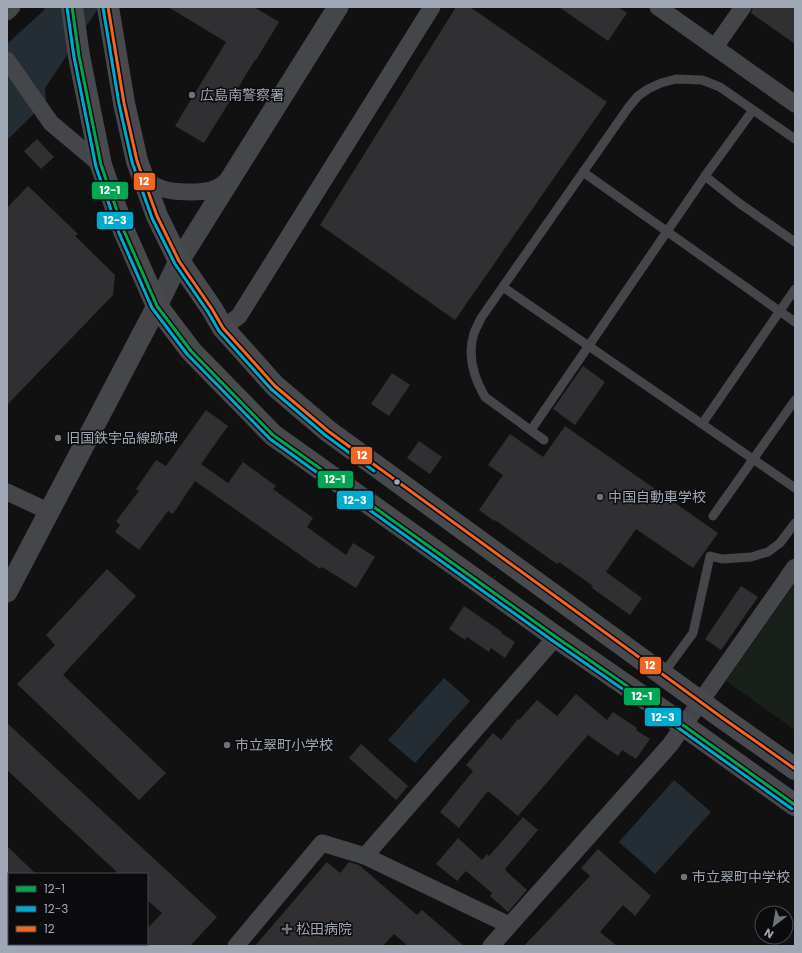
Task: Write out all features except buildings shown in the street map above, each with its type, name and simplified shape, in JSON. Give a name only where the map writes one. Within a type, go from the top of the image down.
[{"type":"main road","points":[[72,7],[79,56],[101,165],[124,231],[157,306],[192,351],[273,435],[795,806]]},
{"type":"main road","points":[[108,8],[124,103],[138,161],[157,216],[179,261],[212,309],[223,328],[274,386],[328,431],[795,769]]},
{"type":"street","points":[[7,12],[12,7]]},
{"type":"street","points":[[7,592],[50,512],[179,261],[338,7]]},
{"type":"street","points":[[223,328],[239,316],[432,7]]},
{"type":"street","points":[[658,7],[795,104]]},
{"type":"street","points":[[715,46],[743,7]]},
{"type":"street","points":[[7,60],[51,123],[101,165]]},
{"type":"street","points":[[138,161],[145,177],[158,187],[174,191],[197,192],[212,190],[225,183],[235,172]]},
{"type":"street","points":[[7,492],[50,512]]},
{"type":"street","points":[[491,946],[508,925],[670,745],[795,567]]},
{"type":"street","points":[[365,856],[556,637]]},
{"type":"street","points":[[236,946],[322,843],[365,856],[508,925]]},
{"type":"lane","points":[[544,440],[485,397],[479,387],[473,370],[471,350],[474,333],[481,318],[628,108],[638,96],[661,83],[676,79],[702,80],[720,87],[795,139]]},
{"type":"lane","points":[[531,430],[705,176],[753,110]]},
{"type":"lane","points":[[583,172],[795,322]]},
{"type":"lane","points":[[705,176],[739,203],[795,242]]},
{"type":"lane","points":[[503,287],[795,488]]},
{"type":"lane","points":[[702,424],[795,289]]},
{"type":"lane","points":[[713,516],[795,400]]},
{"type":"lane","points":[[663,674],[693,633],[710,556],[722,559],[751,557],[768,552],[780,543],[795,523]]},
{"type":"shaded area","points":[[46,7],[99,7],[45,88],[46,102],[7,140],[7,44]]},
{"type":"shaded area","points":[[795,583],[795,730],[726,681]]},
{"type":"shaded area","points":[[444,678],[470,701],[415,763],[388,740]]},
{"type":"shaded area","points":[[674,780],[711,812],[655,874],[619,842]]},
{"type":"transit line","name":"12-1","points":[[72,7],[79,56],[101,165],[124,231],[157,306],[191,351],[273,435],[795,805]]},
{"type":"transit line","name":"12","points":[[108,7],[124,103],[137,161],[157,216],[179,261],[212,309],[223,328],[275,386],[328,431],[795,769]]},
{"type":"transit line","name":"12-3","points":[[67,8],[74,57],[96,167],[119,233],[152,308],[187,354],[270,439],[792,809]]},
{"type":"transit line","name":"12-3","points":[[103,8],[119,104],[132,162],[152,218],[175,264],[208,312],[219,331],[271,389],[325,435],[374,471]]},
{"type":"place","name":"広島南警察署","points":[[192,95]]},
{"type":"place","name":"旧国鉄宇品線跡碑","points":[[58,438]]},
{"type":"place","name":"中国自動車学校","points":[[600,497]]},
{"type":"place","name":"市立翠町小学校","points":[[227,745]]},
{"type":"place","name":"市立翠町中学校","points":[[684,877]]},
{"type":"place","name":"松田病院","points":[[287,929]]}]
